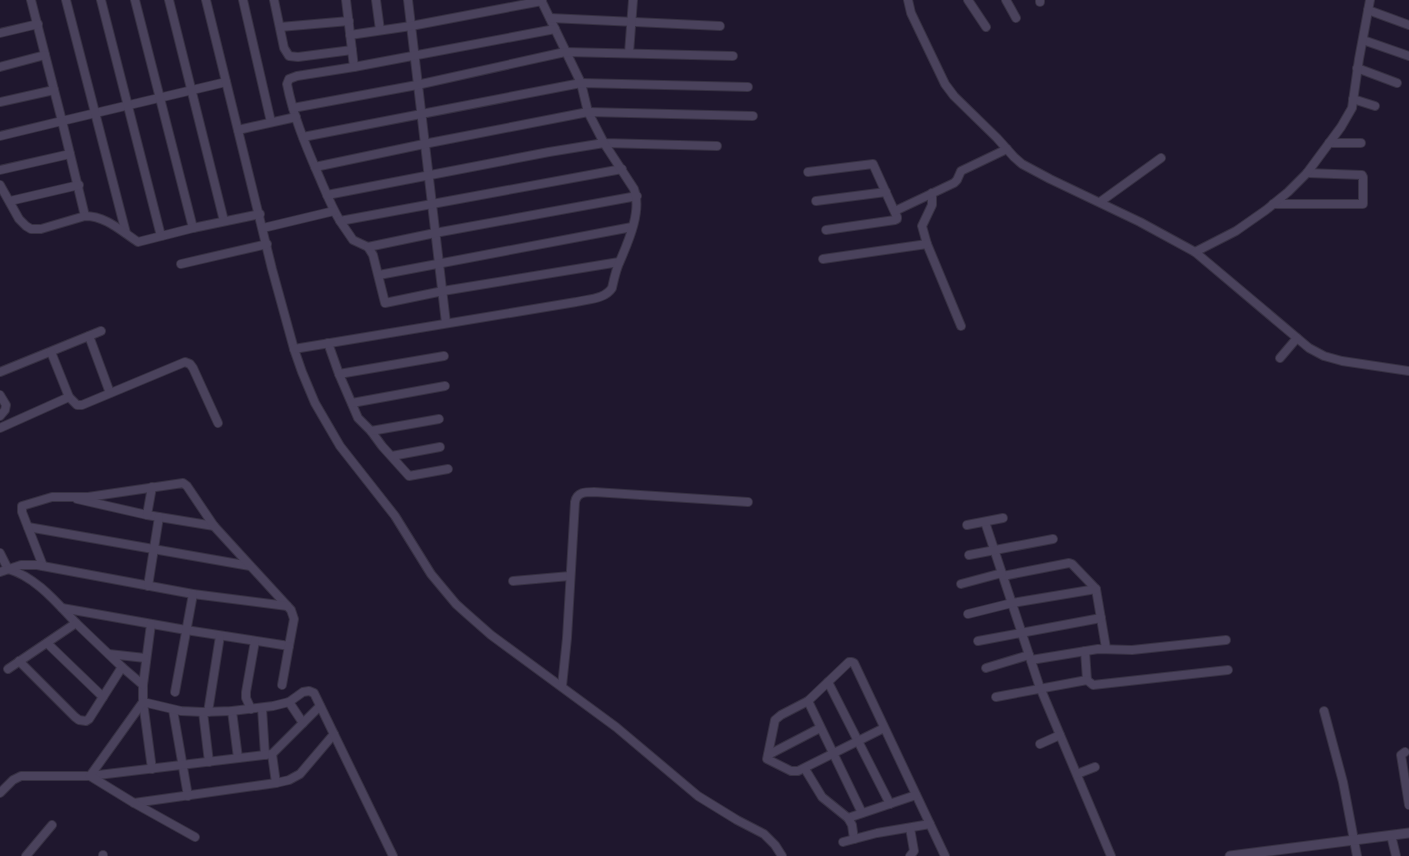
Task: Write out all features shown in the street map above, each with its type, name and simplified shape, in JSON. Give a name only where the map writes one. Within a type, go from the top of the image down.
[{"type":"street","points":[[31,0],[85,216]]},
{"type":"street","points":[[66,0],[126,233]]},
{"type":"street","points":[[101,0],[161,236]]},
{"type":"street","points":[[135,0],[193,228]]},
{"type":"street","points":[[169,0],[224,221]]},
{"type":"street","points":[[206,0],[294,349],[315,403],[340,446],[395,516],[438,583],[476,623],[616,727],[698,796],[764,834],[776,845],[782,856]]},
{"type":"street","points":[[243,0],[271,122]]},
{"type":"street","points":[[274,0],[285,52],[291,57],[352,50]]},
{"type":"street","points":[[346,0],[354,67]]},
{"type":"street","points":[[376,0],[380,30]]},
{"type":"street","points":[[408,0],[446,323]]},
{"type":"street","points":[[629,53],[633,0]]},
{"type":"street","points":[[908,0],[911,13],[945,84],[954,96],[1022,164],[1140,222],[1195,252],[1309,348],[1324,356],[1342,361],[1409,371]]},
{"type":"street","points":[[968,0],[986,27]]},
{"type":"street","points":[[1006,0],[1016,18]]},
{"type":"street","points":[[1195,252],[1236,231],[1273,204],[1307,173],[1329,143],[1352,108],[1370,0]]},
{"type":"street","points":[[294,349],[576,302],[605,295],[610,291],[628,241],[637,204],[634,189],[604,143],[588,112],[581,83],[542,1],[350,35]]},
{"type":"street","points":[[1368,10],[1409,25]]},
{"type":"street","points":[[550,18],[720,26]]},
{"type":"street","points":[[280,27],[349,21]]},
{"type":"street","points":[[0,33],[38,24]]},
{"type":"street","points":[[555,29],[354,67],[297,75],[289,79],[287,84],[296,117],[334,212],[353,240],[368,247],[373,255],[385,303],[442,291],[619,262]]},
{"type":"street","points":[[1362,40],[1409,56]]},
{"type":"street","points":[[293,108],[417,85],[566,52],[733,56]]},
{"type":"street","points":[[0,68],[45,55]]},
{"type":"street","points":[[1358,68],[1397,83]]},
{"type":"street","points":[[0,136],[226,82]]},
{"type":"street","points":[[303,136],[581,83],[748,87]]},
{"type":"street","points":[[0,102],[54,90]]},
{"type":"street","points":[[1353,99],[1375,106]]},
{"type":"street","points":[[315,167],[588,112],[753,116]]},
{"type":"street","points":[[238,130],[296,117]]},
{"type":"street","points":[[327,195],[604,143],[717,146]]},
{"type":"street","points":[[1329,143],[1361,143]]},
{"type":"street","points":[[895,211],[954,183],[961,171],[1007,150]]},
{"type":"street","points":[[0,170],[70,154]]},
{"type":"street","points":[[1100,202],[1161,158]]},
{"type":"street","points":[[808,172],[873,164],[897,217],[895,220],[826,230]]},
{"type":"street","points":[[340,221],[622,169]]},
{"type":"street","points":[[1273,204],[1363,204],[1364,177],[1362,175],[1307,173]]},
{"type":"street","points":[[0,185],[22,223],[31,229],[36,230],[85,216],[99,217],[138,242],[260,214]]},
{"type":"street","points":[[10,201],[79,185]]},
{"type":"street","points":[[816,201],[886,192]]},
{"type":"street","points":[[932,193],[932,205],[922,226],[927,244],[961,326]]},
{"type":"street","points":[[368,247],[637,196]]},
{"type":"street","points":[[263,228],[334,212]]},
{"type":"street","points":[[379,275],[632,226]]},
{"type":"street","points":[[181,264],[267,244]]},
{"type":"street","points":[[823,259],[927,244]]},
{"type":"street","points":[[0,372],[101,331]]},
{"type":"street","points":[[89,336],[110,393]]},
{"type":"street","points":[[1280,358],[1296,338]]},
{"type":"street","points":[[328,343],[358,418],[409,476],[448,469]]},
{"type":"street","points":[[51,352],[69,397],[79,405],[87,404],[180,363],[188,362],[193,368],[218,423]]},
{"type":"street","points":[[339,374],[444,356]]},
{"type":"street","points":[[352,403],[445,386]]},
{"type":"street","points":[[0,395],[6,405],[0,416]]},
{"type":"street","points":[[0,428],[69,397]]},
{"type":"street","points":[[371,431],[439,419]]},
{"type":"street","points":[[392,456],[440,447]]},
{"type":"street","points":[[44,566],[22,512],[22,506],[52,497],[94,496],[184,484],[214,526],[292,612],[294,619],[282,685]]},
{"type":"street","points":[[147,515],[152,487]]},
{"type":"street","points":[[562,686],[575,502],[580,493],[748,502]]},
{"type":"street","points":[[72,497],[147,515],[214,526]]},
{"type":"street","points":[[148,586],[159,517]]},
{"type":"street","points":[[967,525],[1003,518]]},
{"type":"street","points":[[985,522],[1041,688],[1111,856]]},
{"type":"street","points":[[28,527],[250,566]]},
{"type":"street","points":[[969,555],[1053,538]]},
{"type":"street","points":[[0,553],[4,570]]},
{"type":"street","points":[[4,570],[26,564],[44,566],[193,594],[287,606]]},
{"type":"street","points":[[961,584],[1002,574],[1071,564],[1096,589],[1106,648]]},
{"type":"street","points":[[4,570],[19,572],[30,579],[143,685]]},
{"type":"street","points":[[513,581],[570,576]]},
{"type":"street","points":[[968,614],[1012,603],[1096,589]]},
{"type":"street","points":[[175,692],[193,594]]},
{"type":"street","points":[[63,608],[289,646]]},
{"type":"street","points":[[978,641],[1101,618]]},
{"type":"street","points":[[8,669],[76,623]]},
{"type":"street","points":[[151,624],[145,658],[143,702],[152,769]]},
{"type":"street","points":[[209,762],[206,712],[220,636]]},
{"type":"street","points":[[986,668],[1030,658],[1106,648],[1132,650],[1226,640]]},
{"type":"street","points":[[251,709],[246,692],[255,641]]},
{"type":"street","points":[[47,643],[103,697]]},
{"type":"street","points":[[1085,651],[1087,680],[1093,685],[1228,670]]},
{"type":"street","points":[[109,654],[145,658]]},
{"type":"street","points":[[20,661],[75,717],[82,721],[88,720],[122,667]]},
{"type":"street","points":[[884,728],[795,772],[768,761],[776,720],[808,701],[849,662],[852,662],[884,728],[945,856]]},
{"type":"street","points":[[996,697],[1087,680]]},
{"type":"street","points":[[828,682],[891,804]]},
{"type":"street","points":[[143,702],[173,710],[232,711],[262,708],[289,702],[303,692],[314,693],[393,856]]},
{"type":"street","points":[[808,701],[862,813]]},
{"type":"street","points":[[90,776],[143,702]]},
{"type":"street","points":[[289,702],[303,723]]},
{"type":"street","points":[[0,793],[21,776],[90,776],[269,754],[320,706]]},
{"type":"street","points":[[262,708],[276,783]]},
{"type":"street","points":[[173,710],[188,796]]},
{"type":"street","points":[[232,711],[238,758]]},
{"type":"street","points":[[1324,711],[1343,782],[1357,856]]},
{"type":"street","points":[[768,755],[820,728]]},
{"type":"street","points":[[134,803],[289,780],[300,774],[334,734]]},
{"type":"street","points":[[1040,744],[1060,735]]},
{"type":"street","points":[[1405,752],[1401,755],[1409,805]]},
{"type":"street","points":[[1077,774],[1095,767]]},
{"type":"street","points":[[805,769],[822,797],[848,818],[852,825],[854,839]]},
{"type":"street","points":[[90,776],[195,837]]},
{"type":"street","points":[[848,818],[916,795]]},
{"type":"street","points":[[843,842],[877,833],[930,824]]},
{"type":"street","points":[[26,856],[52,825]]},
{"type":"street","points":[[910,828],[914,851],[910,856]]},
{"type":"street","points":[[1230,856],[1409,833]]},
{"type":"street","points":[[1391,835],[1396,856]]}]
